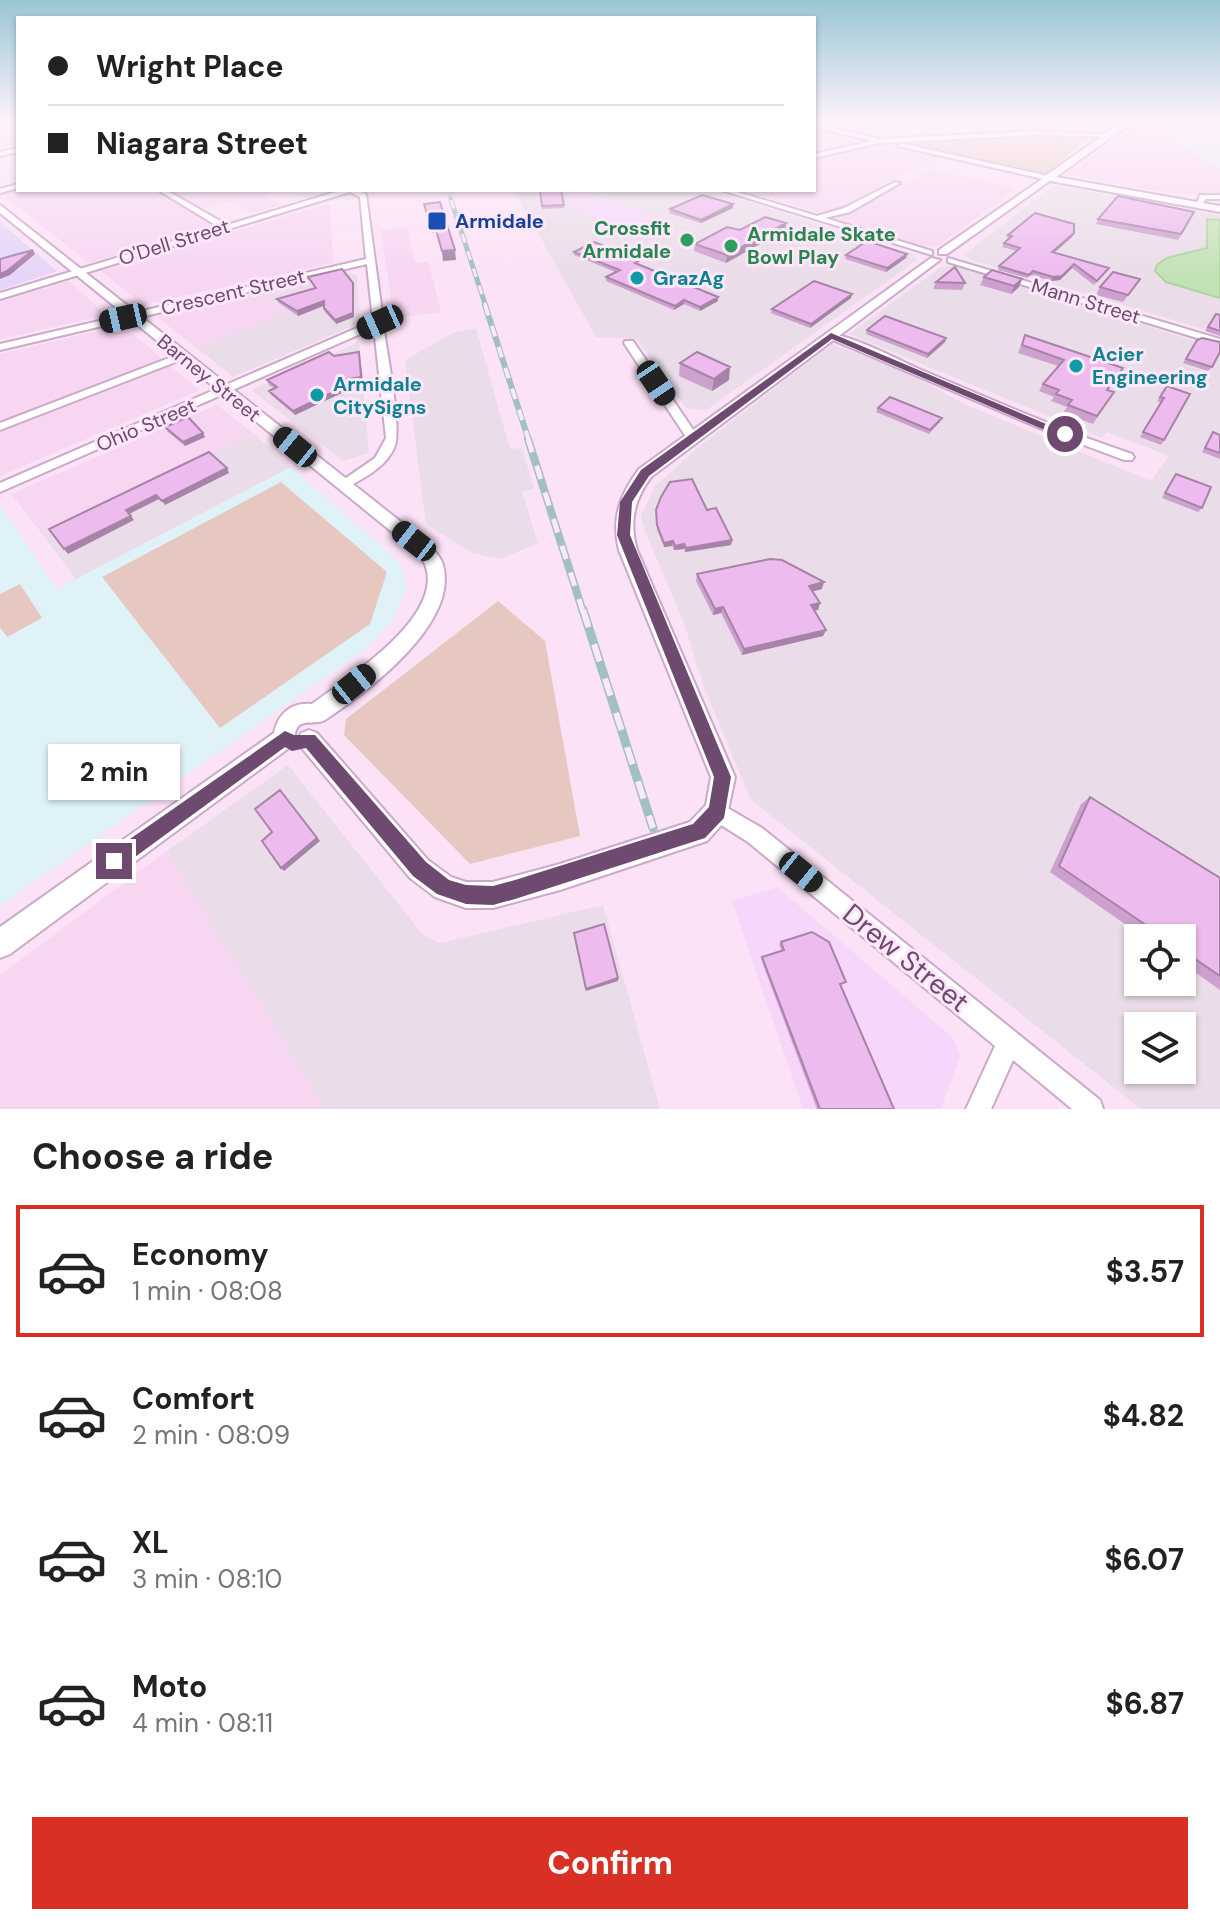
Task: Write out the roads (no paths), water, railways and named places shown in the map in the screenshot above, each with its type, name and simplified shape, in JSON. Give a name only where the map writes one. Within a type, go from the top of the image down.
[{"type":"main road","points":[[1048,178],[1056,172]]},
{"type":"main road","points":[[1048,178],[1220,209]]},
{"type":"street","points":[[1019,172],[1048,178]]},
{"type":"street","points":[[0,944],[297,739],[419,869],[444,888],[466,895],[493,895],[698,832],[717,811],[723,777],[623,535],[626,502],[634,487],[645,473],[692,437],[1048,178]]},
{"type":"street","points":[[818,218],[847,210],[897,183]]},
{"type":"street","points":[[164,192],[225,227]]},
{"type":"street","name":"O'Dell Street","points":[[0,296],[343,192]]},
{"type":"street","points":[[342,485],[389,451],[392,438],[363,196],[354,192]]},
{"type":"street","name":"Mann Street","points":[[731,192],[1220,342]]},
{"type":"street","points":[[1200,205],[1203,197],[1220,197]]},
{"type":"street","name":"Barney Street","points":[[0,208],[414,541],[434,563],[435,589],[430,609],[419,627],[315,715],[319,727],[297,739]]},
{"type":"street","name":"Crescent Street","points":[[0,347],[372,260]]},
{"type":"street","name":"Ohio Street","points":[[0,488],[380,322]]},
{"type":"street","points":[[831,336],[932,376],[987,403],[1128,457]]},
{"type":"street","points":[[629,343],[692,437]]},
{"type":"street","points":[[0,427],[182,356]]},
{"type":"street","name":"Drew Street","points":[[717,811],[755,835],[1091,1109]]},
{"type":"street","points":[[978,1109],[1009,1042]]},
{"type":"railway","points":[[449,192],[452,202]]},
{"type":"railway","points":[[451,200],[486,307]]},
{"type":"railway","points":[[485,305],[529,441]]},
{"type":"railway","points":[[528,439],[583,612]]},
{"type":"railway","points":[[583,610],[653,828]]},
{"type":"place","name":"Armidale","points":[[437,221]]},
{"type":"place","name":"Crossfit Armidale","points":[[687,240]]},
{"type":"place","name":"Armidale Skate Bowl Play","points":[[731,246]]},
{"type":"place","name":"GrazAg","points":[[637,278]]},
{"type":"place","name":"Acier Engineering","points":[[1076,366]]},
{"type":"place","name":"Armidale CitySigns","points":[[317,395]]}]
